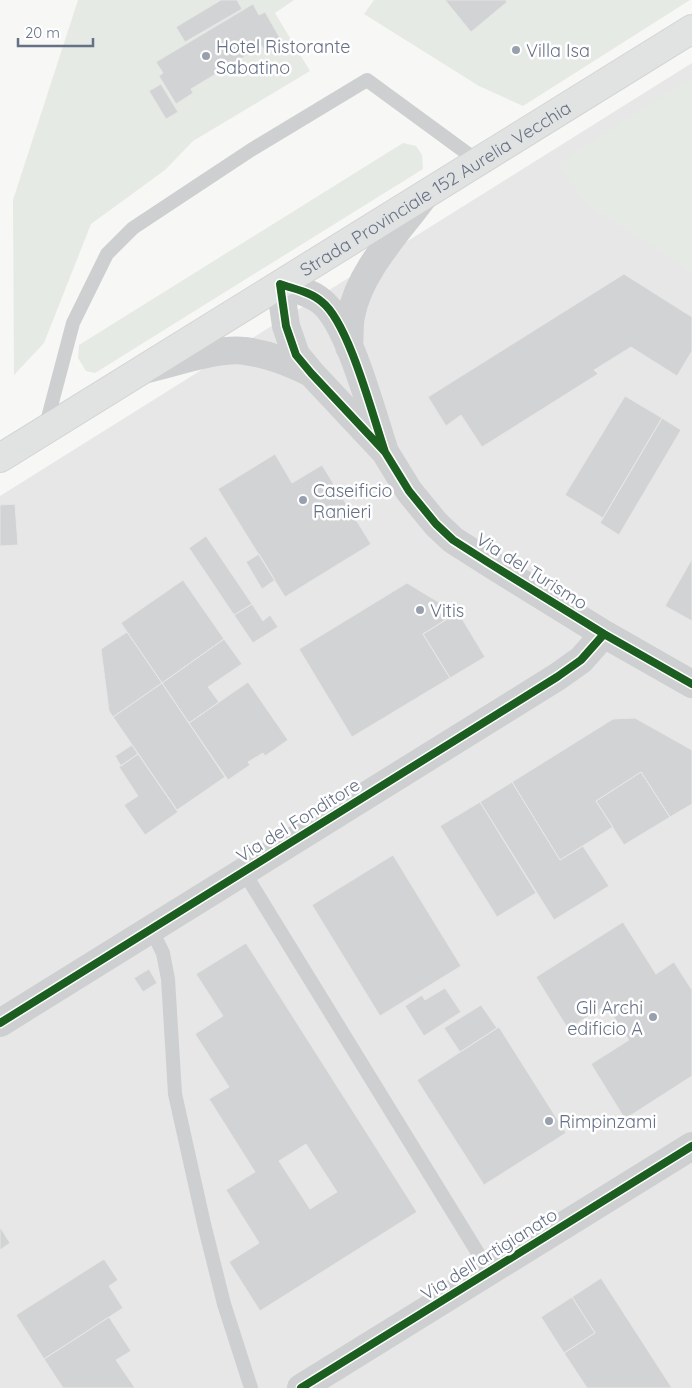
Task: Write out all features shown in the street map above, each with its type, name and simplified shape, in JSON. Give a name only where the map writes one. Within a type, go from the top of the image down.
[{"type":"main road","name":"Strada Provinciale 152 Aurelia Vecchia","points":[[0,458],[692,29]]},
{"type":"street","name":"Via del Turismo","points":[[349,348],[351,316],[357,294],[367,274],[425,195]]},
{"type":"street","name":"Via del Turismo","points":[[385,452],[349,348],[333,312],[322,301],[307,293],[280,284],[286,326],[296,355],[385,452],[420,507],[436,524],[453,540],[489,564],[604,634],[692,684]]},
{"type":"street","name":"Via del Turismo","points":[[141,370],[218,352],[243,350],[282,360],[311,373]]},
{"type":"street","name":"Via del Fonditore","points":[[0,1023],[557,677],[581,660],[604,634]]},
{"type":"street","name":"Via dell'artigianato","points":[[301,1388],[692,1146]]},
{"type":"lane","points":[[44,431],[72,323],[108,254],[133,228],[251,150],[367,80],[479,162]]},
{"type":"lane","points":[[244,872],[489,1272]]},
{"type":"lane","points":[[150,929],[163,953],[168,979],[175,1094],[224,1304],[251,1388]]},
{"type":"shaded area","points":[[78,0],[294,0],[275,13],[310,71],[193,141],[165,170],[91,224],[44,343],[14,375],[13,200]]},
{"type":"shaded area","name":"Villa Isa","points":[[374,0],[690,0],[523,106],[479,86],[364,14]]},
{"type":"shaded area","points":[[692,63],[692,1388],[0,1388],[0,496]]},
{"type":"shaded area","points":[[692,77],[692,272],[587,204],[558,164]]},
{"type":"shaded area","points":[[403,143],[416,146],[422,155],[423,169],[95,373],[86,371],[78,358],[79,345]]},
{"type":"building","points":[[221,0],[237,0],[242,9],[185,42],[176,27]]},
{"type":"building","points":[[445,0],[506,0],[507,2],[471,32]]},
{"type":"building","name":"Hotel Ristorante Sabatino","points":[[253,4],[259,15],[265,12],[281,40],[264,50],[262,46],[191,89],[193,93],[176,104],[159,76],[163,73],[156,62]]},
{"type":"building","points":[[161,84],[178,112],[166,119],[149,91]]},
{"type":"building","points":[[624,274],[692,317],[692,351],[677,376],[631,347],[594,370],[598,374],[482,447],[461,415],[446,426],[428,397]]},
{"type":"building","points":[[625,396],[662,418],[603,518],[565,495]]},
{"type":"building","points":[[662,418],[681,430],[619,535],[600,523]]},
{"type":"building","points":[[275,454],[292,483],[322,465],[371,544],[285,597],[218,489]]},
{"type":"building","points":[[15,504],[18,545],[0,546],[0,505]]},
{"type":"building","points":[[206,536],[252,604],[234,615],[189,548]]},
{"type":"building","points":[[259,554],[275,580],[262,589],[246,562]]},
{"type":"building","points":[[692,559],[692,621],[665,606]]},
{"type":"building","points":[[183,580],[224,639],[162,683],[121,623]]},
{"type":"building","points":[[407,583],[440,603],[449,618],[423,634],[450,678],[352,737],[299,649]]},
{"type":"building","points":[[252,604],[263,621],[270,615],[278,627],[253,643],[234,615]]},
{"type":"building","points":[[458,612],[485,657],[450,678],[423,634]]},
{"type":"building","points":[[127,632],[162,683],[113,717],[109,711],[101,649]]},
{"type":"building","points":[[224,639],[242,664],[208,687],[219,702],[189,723],[162,683]]},
{"type":"building","points":[[248,682],[288,740],[265,756],[263,753],[248,762],[250,765],[228,780],[189,723]]},
{"type":"building","points":[[162,683],[225,777],[177,810],[113,717]]},
{"type":"building","points":[[635,718],[692,750],[692,804],[670,817],[641,772],[596,801],[613,827],[560,860],[512,782],[613,719]]},
{"type":"building","points":[[132,745],[138,754],[121,766],[115,756]]},
{"type":"building","points":[[138,754],[178,812],[145,835],[124,805],[138,796],[119,767]]},
{"type":"building","points":[[641,772],[670,817],[624,845],[596,801]]},
{"type":"building","points":[[512,782],[560,860],[583,846],[609,886],[554,920],[480,802]]},
{"type":"building","points":[[480,802],[536,893],[497,917],[440,826]]},
{"type":"building","points":[[393,855],[461,966],[380,1016],[312,905]]},
{"type":"building","name":"Gli Archi edificio A","points":[[623,922],[656,974],[674,962],[692,990],[692,1076],[625,1119],[591,1064],[629,1040],[606,1005],[568,1029],[536,977]]},
{"type":"building","points":[[246,943],[417,1212],[260,1311],[229,1262],[259,1243],[226,1190],[255,1172],[209,1099],[229,1087],[195,1034],[223,1016],[196,974]],"holes":[[[306,1144],[337,1192],[310,1209],[279,1161]]]},
{"type":"building","points":[[149,969],[157,983],[143,992],[134,978]]},
{"type":"building","points":[[445,988],[461,1012],[424,1036],[405,1006],[422,995],[425,1000]]},
{"type":"building","points":[[481,1005],[497,1028],[460,1052],[444,1028]]},
{"type":"building","points":[[499,1027],[566,1133],[484,1185],[417,1080]]},
{"type":"building","points":[[0,1227],[10,1243],[0,1250]]},
{"type":"building","points":[[104,1259],[118,1280],[109,1286],[123,1308],[44,1359],[16,1315]]},
{"type":"building","points":[[601,1278],[672,1388],[587,1388],[564,1353],[595,1333],[572,1297]]},
{"type":"building","points":[[572,1297],[595,1333],[564,1353],[541,1317]]},
{"type":"building","points":[[109,1317],[131,1351],[116,1360],[135,1388],[63,1388],[44,1359]]},
{"type":"cycle path","points":[[385,452],[351,349],[342,329],[322,302],[302,291],[280,284],[286,326],[296,355],[385,452],[409,491],[436,524],[453,540],[489,563],[604,634],[692,684]]},
{"type":"cycle path","points":[[0,1023],[557,677],[581,660],[604,634]]},
{"type":"cycle path","points":[[301,1388],[692,1146]]},
{"type":"place","name":"Villa Isa","points":[[516,50]]},
{"type":"place","name":"Hotel Ristorante Sabatino","points":[[206,56]]},
{"type":"place","name":"Caseificio Ranieri","points":[[303,500]]},
{"type":"place","name":"Vitis","points":[[420,610]]},
{"type":"place","name":"Gli Archi edificio A","points":[[653,1017]]},
{"type":"place","name":"Rimpinzami","points":[[549,1121]]}]
